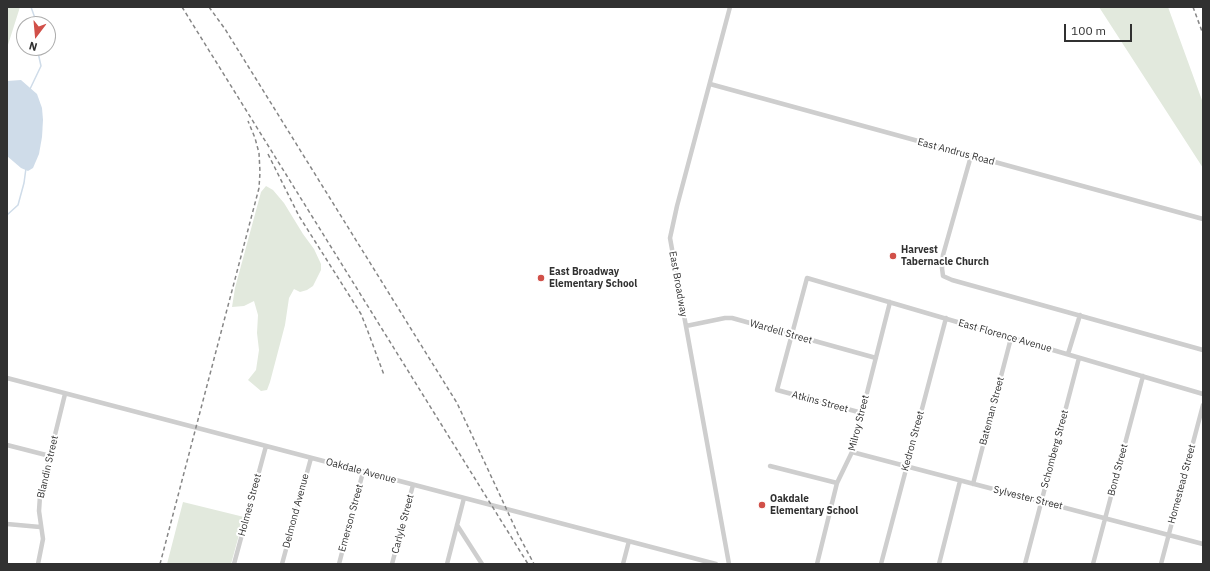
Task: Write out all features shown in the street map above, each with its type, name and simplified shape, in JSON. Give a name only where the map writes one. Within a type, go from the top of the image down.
[{"type":"street","name":"East Broadway","points":[[729,564],[670,238],[677,206],[730,7]]},
{"type":"street","name":"East Andrus Road","points":[[710,84],[1203,219]]},
{"type":"street","points":[[971,156],[946,241],[942,261],[943,276],[952,280],[1203,350]]},
{"type":"street","name":"East Florence Avenue","points":[[792,335],[807,278],[1203,394]]},
{"type":"street","name":"Milroy Street","points":[[817,564],[837,483],[852,452],[890,302]]},
{"type":"street","points":[[1068,354],[1080,315]]},
{"type":"street","name":"Wardell Street","points":[[686,326],[732,318],[876,358]]},
{"type":"street","name":"Kedron Street","points":[[881,564],[946,318]]},
{"type":"street","name":"Atkins Street","points":[[792,335],[777,390],[862,413]]},
{"type":"street","name":"Bateman Street","points":[[973,484],[1011,338]]},
{"type":"street","name":"Schomberg Street","points":[[1025,564],[1079,358]]},
{"type":"street","name":"Bond Street","points":[[1093,564],[1143,376]]},
{"type":"street","name":"Oakdale Avenue","points":[[7,378],[716,564]]},
{"type":"street","name":"Blandin Street","points":[[38,564],[43,542],[40,527],[40,496],[66,394]]},
{"type":"street","name":"Homestead Street","points":[[1161,564],[1203,405]]},
{"type":"street","points":[[7,445],[50,456]]},
{"type":"street","name":"Holmes Street","points":[[234,564],[266,446]]},
{"type":"street","name":"Sylvester Street","points":[[852,452],[1203,544]]},
{"type":"street","name":"Delmond Avenue","points":[[282,564],[310,458]]},
{"type":"street","points":[[770,466],[837,483]]},
{"type":"street","name":"Emerson Street","points":[[338,564],[363,472]]},
{"type":"street","points":[[939,564],[960,481]]},
{"type":"street","name":"Carlyle Street","points":[[392,564],[413,485]]},
{"type":"street","points":[[447,564],[464,498]]},
{"type":"street","points":[[7,524],[40,527]]},
{"type":"street","points":[[457,525],[482,564]]},
{"type":"street","points":[[623,564],[629,541]]},
{"type":"shaded area","points":[[7,7],[20,7],[16,16],[7,48]]},
{"type":"shaded area","points":[[1099,7],[1168,7],[1203,103],[1203,168]]},
{"type":"shaded area","points":[[266,186],[273,190],[284,203],[314,249],[321,264],[321,270],[313,286],[300,292],[294,289],[289,298],[285,325],[270,382],[267,390],[261,391],[248,380],[256,370],[259,350],[257,333],[258,315],[254,301],[244,306],[232,307],[235,288],[261,192]]},
{"type":"shaded area","points":[[183,502],[244,517],[231,564],[167,564]]},
{"type":"water","points":[[21,80],[37,94],[42,108],[43,120],[39,154],[33,168],[28,171],[21,168],[7,156],[7,81]]},
{"type":"waterway","points":[[31,7],[34,16]]},
{"type":"waterway","points":[[30,89],[41,66],[39,56]]},
{"type":"waterway","points":[[7,215],[18,205],[24,183],[26,168]]},
{"type":"railway","points":[[182,7],[528,564]]},
{"type":"railway","points":[[209,7],[225,29],[457,403],[518,534],[534,564]]},
{"type":"railway","points":[[1193,7],[1203,34]]},
{"type":"railway","points":[[160,564],[259,188],[259,153],[248,121]]},
{"type":"railway","points":[[268,154],[299,216],[361,314],[384,375]]},
{"type":"place","name":"Harvest Tabernacle Church","points":[[893,256]]},
{"type":"place","name":"East Broadway Elementary School","points":[[541,278]]},
{"type":"place","name":"Oakdale Elementary School","points":[[762,505]]}]
